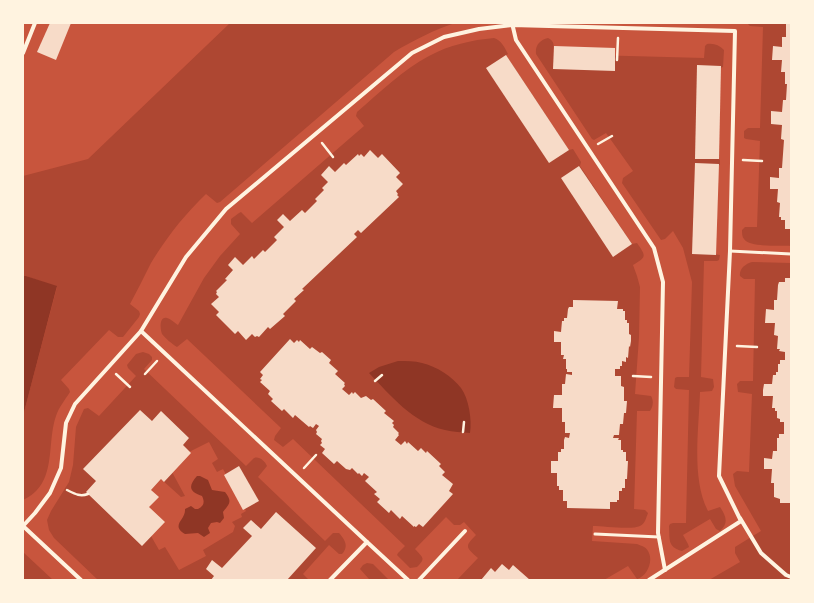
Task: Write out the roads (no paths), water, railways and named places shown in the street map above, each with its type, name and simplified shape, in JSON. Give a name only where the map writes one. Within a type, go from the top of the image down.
[{"type":"street","points":[[23,53],[35,23]]},
{"type":"street","points":[[512,24],[516,40],[654,248],[663,282],[659,537],[665,570]]},
{"type":"street","points":[[81,580],[23,526],[50,493],[61,468],[66,423],[75,404],[141,331],[186,257],[226,209],[412,53],[444,37],[479,29],[512,24],[735,32],[730,251],[719,476],[739,518],[761,553],[791,578]]},
{"type":"street","points":[[141,331],[408,580]]},
{"type":"street","points":[[649,580],[741,521],[739,518]]},
{"type":"street","points":[[420,580],[465,531]]},
{"type":"street","points":[[330,580],[367,542]]},
{"type":"lane","points":[[730,251],[791,254]]},
{"type":"lane","points":[[595,534],[659,537]]}]
